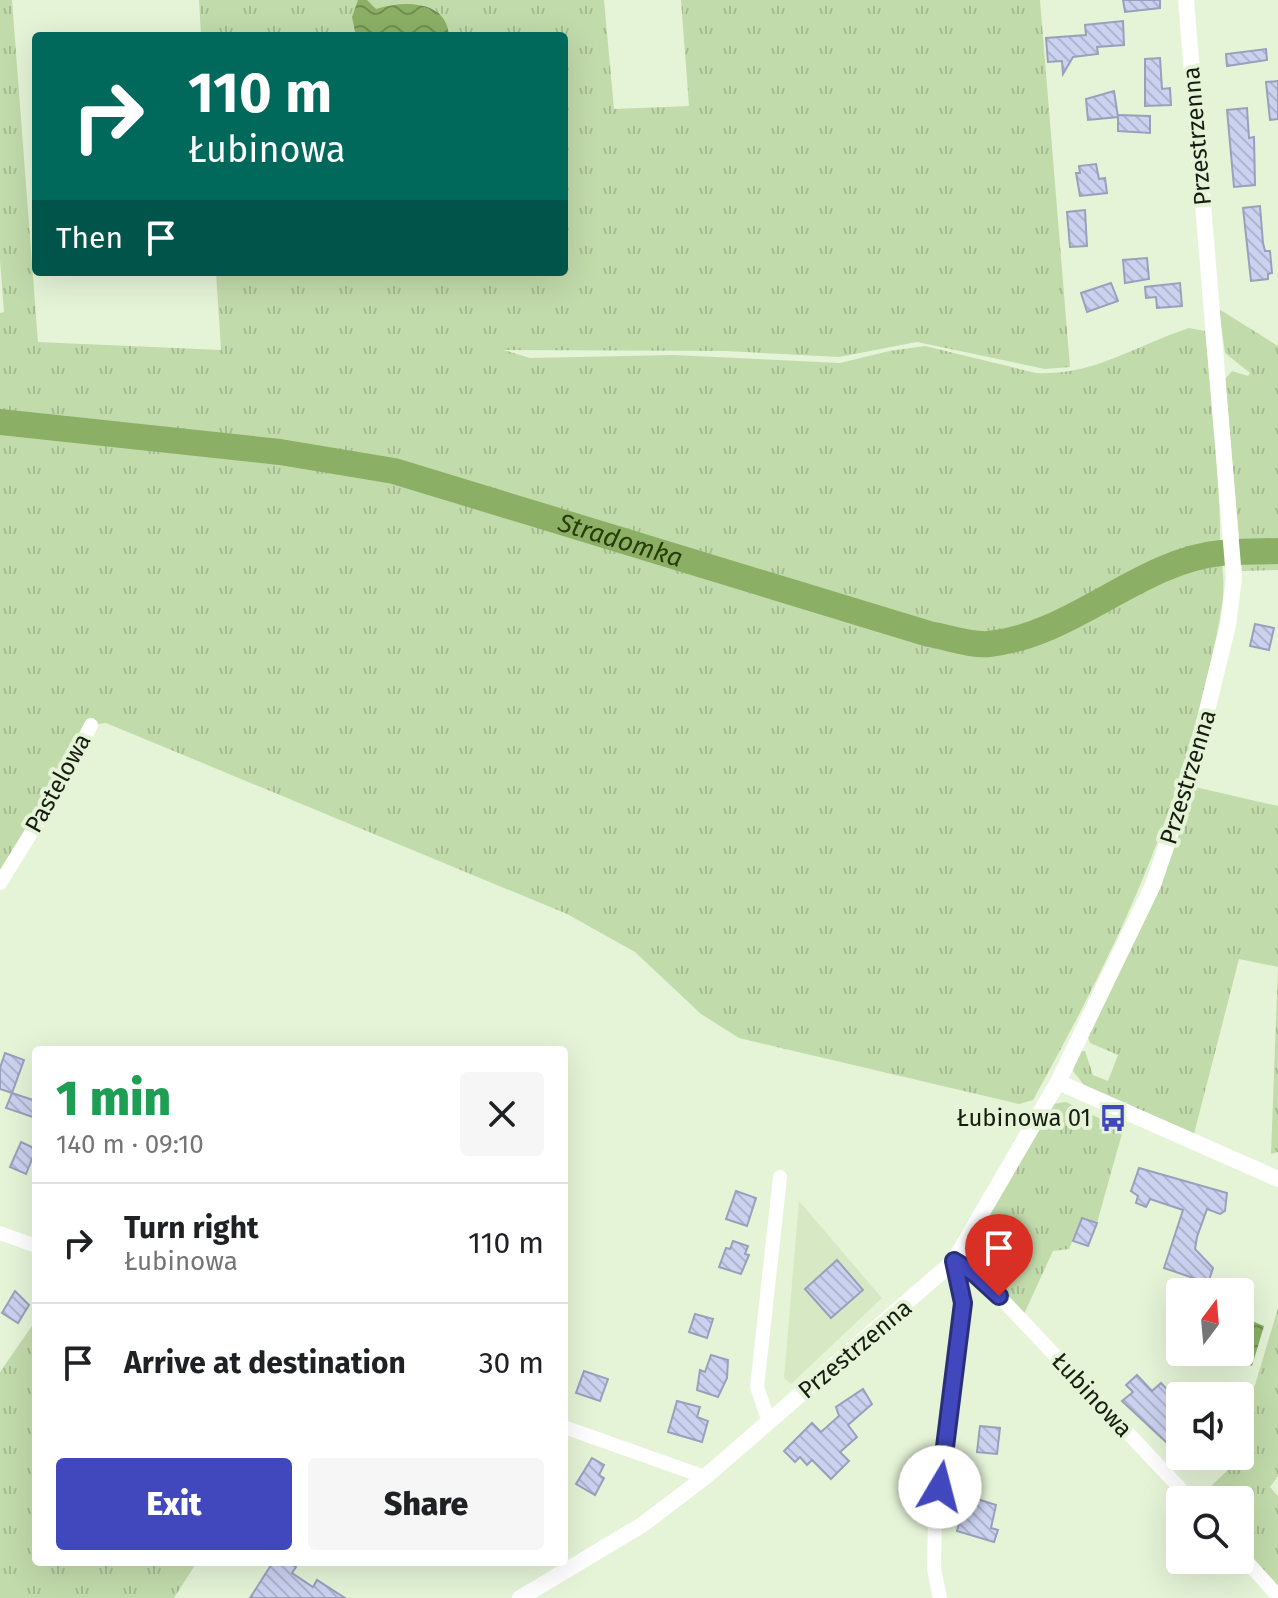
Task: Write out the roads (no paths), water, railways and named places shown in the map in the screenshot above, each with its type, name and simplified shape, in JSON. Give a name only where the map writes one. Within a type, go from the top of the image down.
[{"type":"street","name":"Przestrzenna","points":[[520,1598],[642,1525],[705,1477],[954,1261],[1058,1082],[1153,885],[1181,811],[1217,676],[1234,578],[1186,0]]},
{"type":"street","name":"Pastelowa","points":[[0,883],[64,780],[91,725]]},
{"type":"street","points":[[1058,1082],[1278,1179]]},
{"type":"street","name":"Przestrzenna","points":[[769,1422],[757,1387],[780,1177]]},
{"type":"street","points":[[0,1233],[32,1245]]},
{"type":"street","points":[[940,1598],[934,1569],[935,1517],[963,1303],[954,1261]]},
{"type":"street","name":"Łubinowa","points":[[954,1261],[974,1273],[999,1296],[1178,1486]]},
{"type":"street","points":[[568,1428],[705,1477]]},
{"type":"street","points":[[1254,1569],[1278,1596]]},
{"type":"water","points":[[358,0],[367,0],[376,9],[411,4],[432,9],[441,15],[448,32],[355,32],[352,17]]},
{"type":"water","points":[[1254,1322],[1264,1326],[1254,1359]]},
{"type":"waterway","name":"Stradomka","points":[[0,422],[280,452],[394,471],[929,634],[975,644],[1020,638],[1050,627],[1162,569],[1221,553]]},
{"type":"waterway","name":"Stradomka","points":[[1231,552],[1278,551]]},
{"type":"place","name":"Łubinowa 01","points":[[1113,1118]]}]
